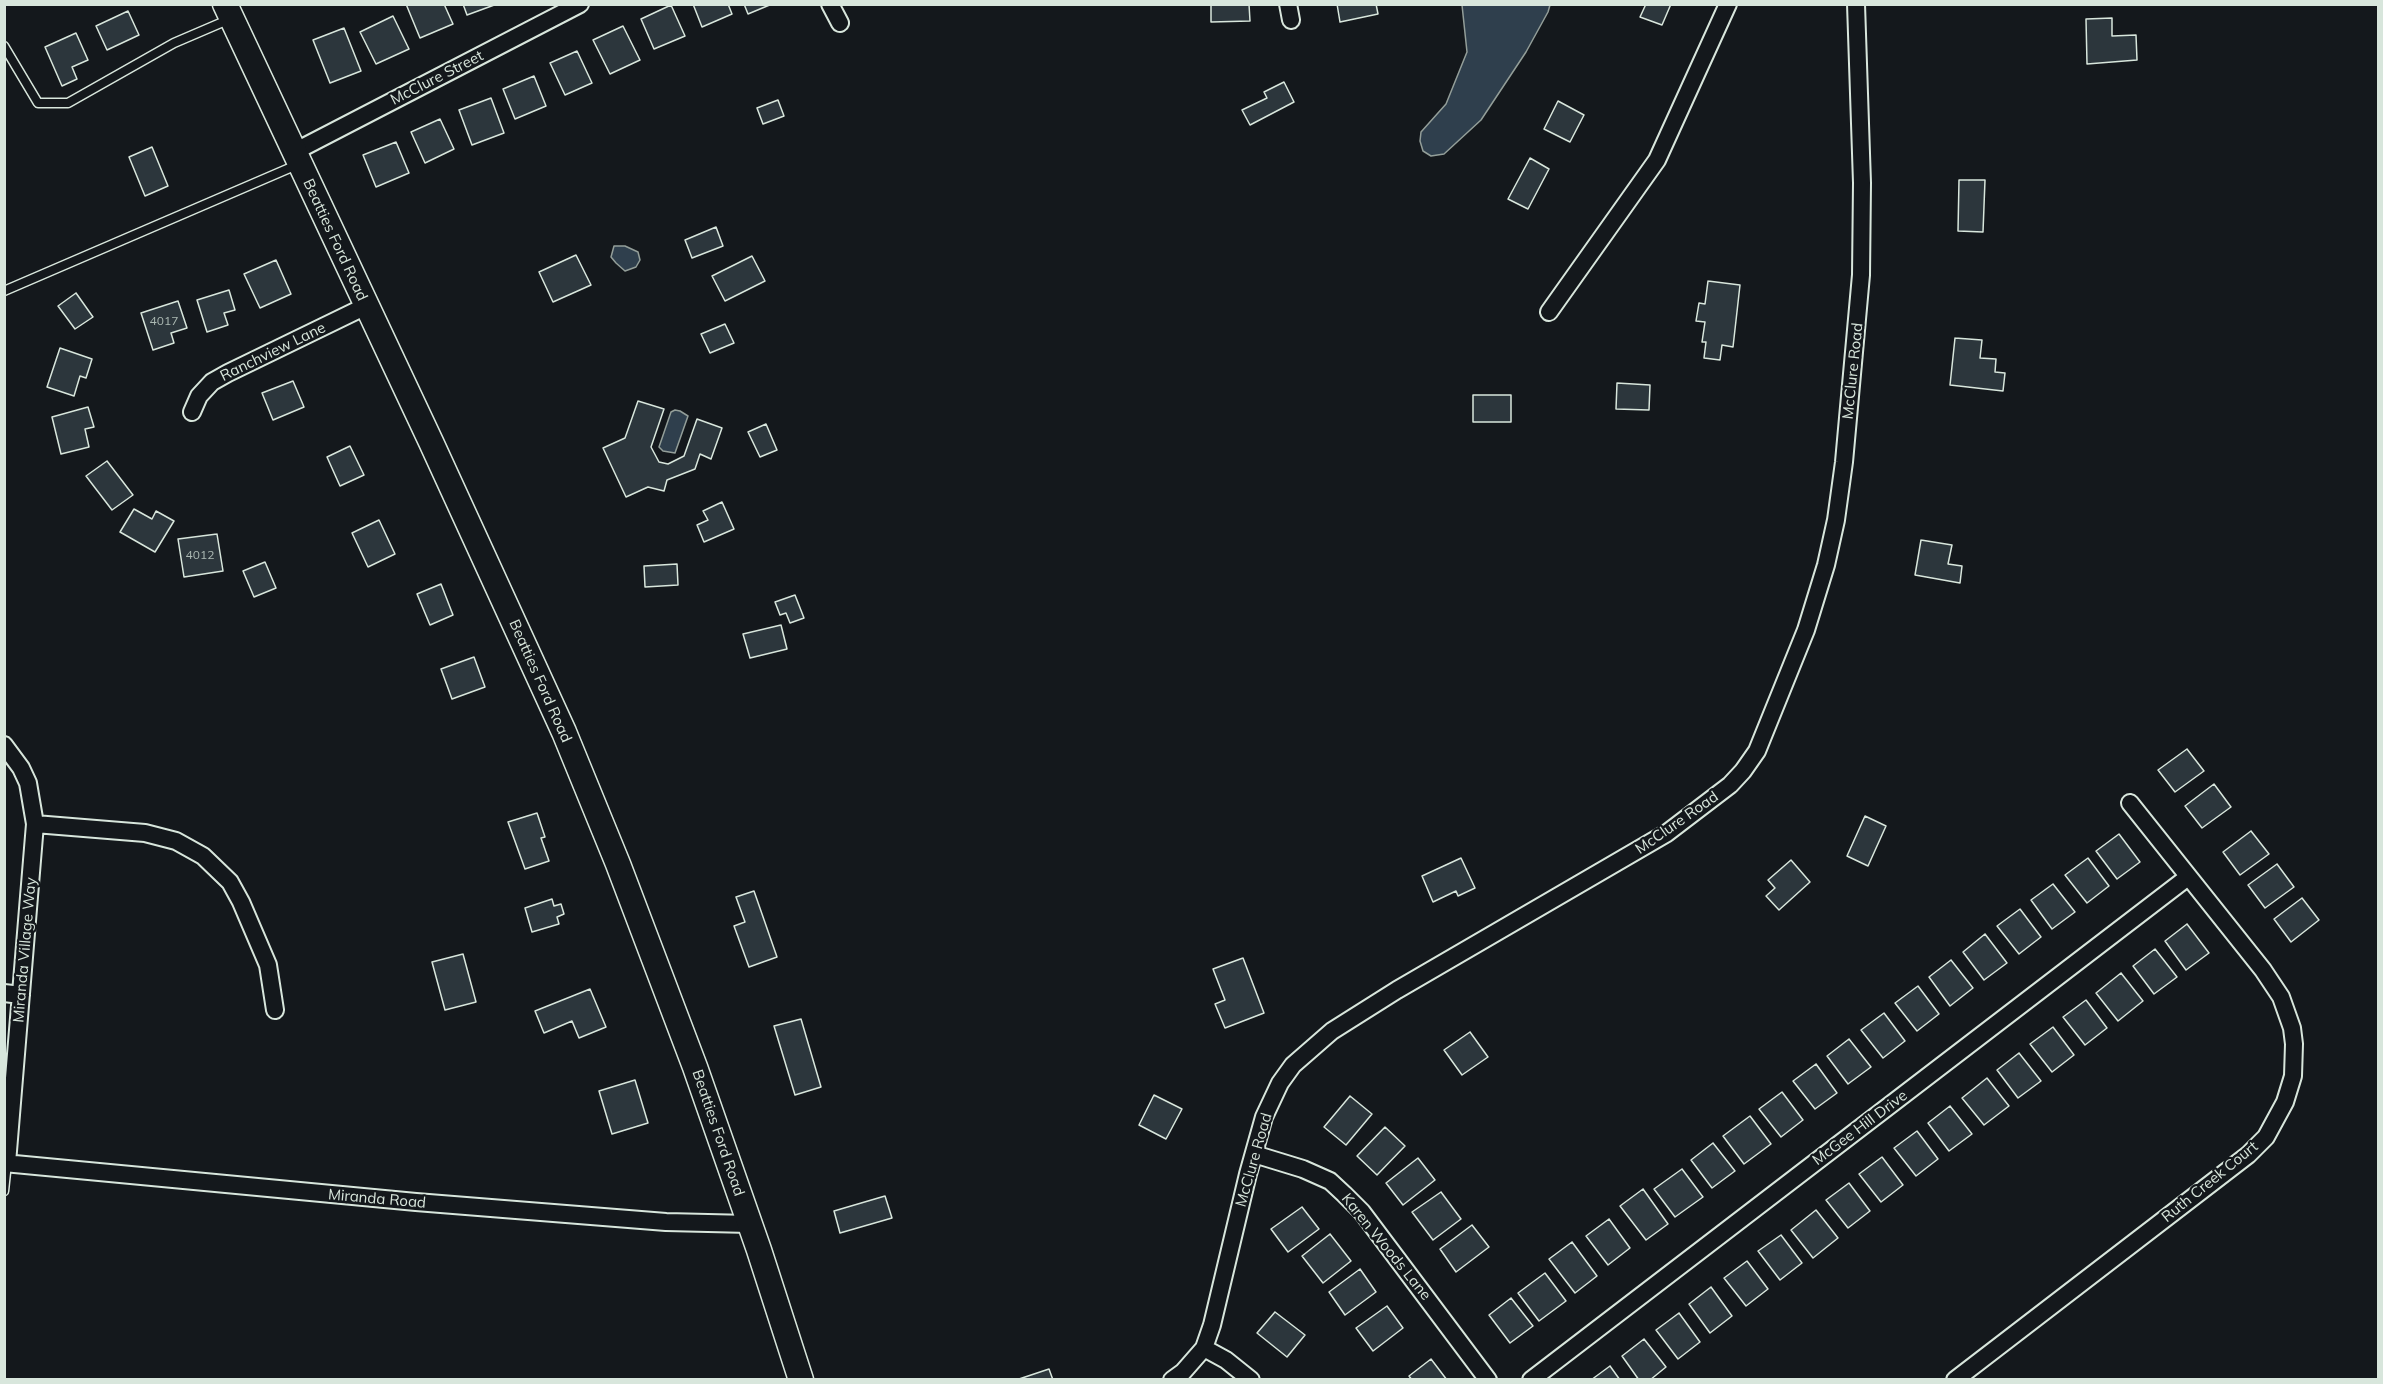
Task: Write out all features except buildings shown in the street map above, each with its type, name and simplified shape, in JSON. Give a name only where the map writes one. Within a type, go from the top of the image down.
[{"type":"main road","name":"Beatties Ford Road","points":[[229,11],[564,732],[667,992],[750,1224],[801,1380]]},
{"type":"street","name":"McClure Street","points":[[297,158],[580,4]]},
{"type":"street","points":[[830,4],[840,23]]},
{"type":"street","points":[[1549,312],[1657,160],[1728,4]]},
{"type":"street","name":"McClure Road","points":[[1172,1380],[1183,1372],[1204,1348],[1212,1325],[1264,1117],[1280,1083],[1307,1051],[1332,1031],[1397,990],[1667,833],[1730,785],[1757,751],[1806,630],[1826,565],[1844,462],[1861,275],[1862,173],[1856,4]]},
{"type":"street","name":"Ranchview Lane","points":[[192,412],[199,396],[212,382],[366,306]]},
{"type":"street","name":"Miranda Village Way","points":[[4,745],[21,768],[28,783],[36,824],[13,994],[6,1163]]},
{"type":"street","name":"Ruth Creek Court","points":[[1955,1380],[2248,1155],[2273,1127],[2285,1102],[2293,1076],[2292,1028],[2281,997],[2264,970],[2130,803]]},
{"type":"street","points":[[36,824],[145,833],[176,842],[203,856],[230,882],[241,902],[268,965],[274,1010]]},
{"type":"street","name":"McGee Hill Drive","points":[[1531,1380],[2188,877]]},
{"type":"street","name":"Karen Woods Lane","points":[[1254,1154],[1303,1169],[1330,1181],[1344,1194],[1362,1212],[1488,1380]]},
{"type":"street","name":"Miranda Road","points":[[6,1163],[416,1202],[666,1222],[750,1224]]},
{"type":"street","points":[[1204,1348],[1226,1360],[1251,1380]]},
{"type":"lane","points":[[4,46],[38,103],[68,103],[229,11]]},
{"type":"lane","points":[[4,291],[297,158]]},
{"type":"lane","points":[[4,1191],[6,1163]]},
{"type":"water","points":[[1462,5],[1550,5],[1526,52],[1481,120],[1444,154],[1431,156],[1423,151],[1420,141],[1421,132],[1446,104],[1467,52]]},
{"type":"water","points":[[614,246],[625,246],[638,252],[640,260],[636,267],[625,271],[616,263],[611,257]]},
{"type":"water","points":[[675,410],[688,416],[675,453],[663,451],[659,447],[671,412]]}]
